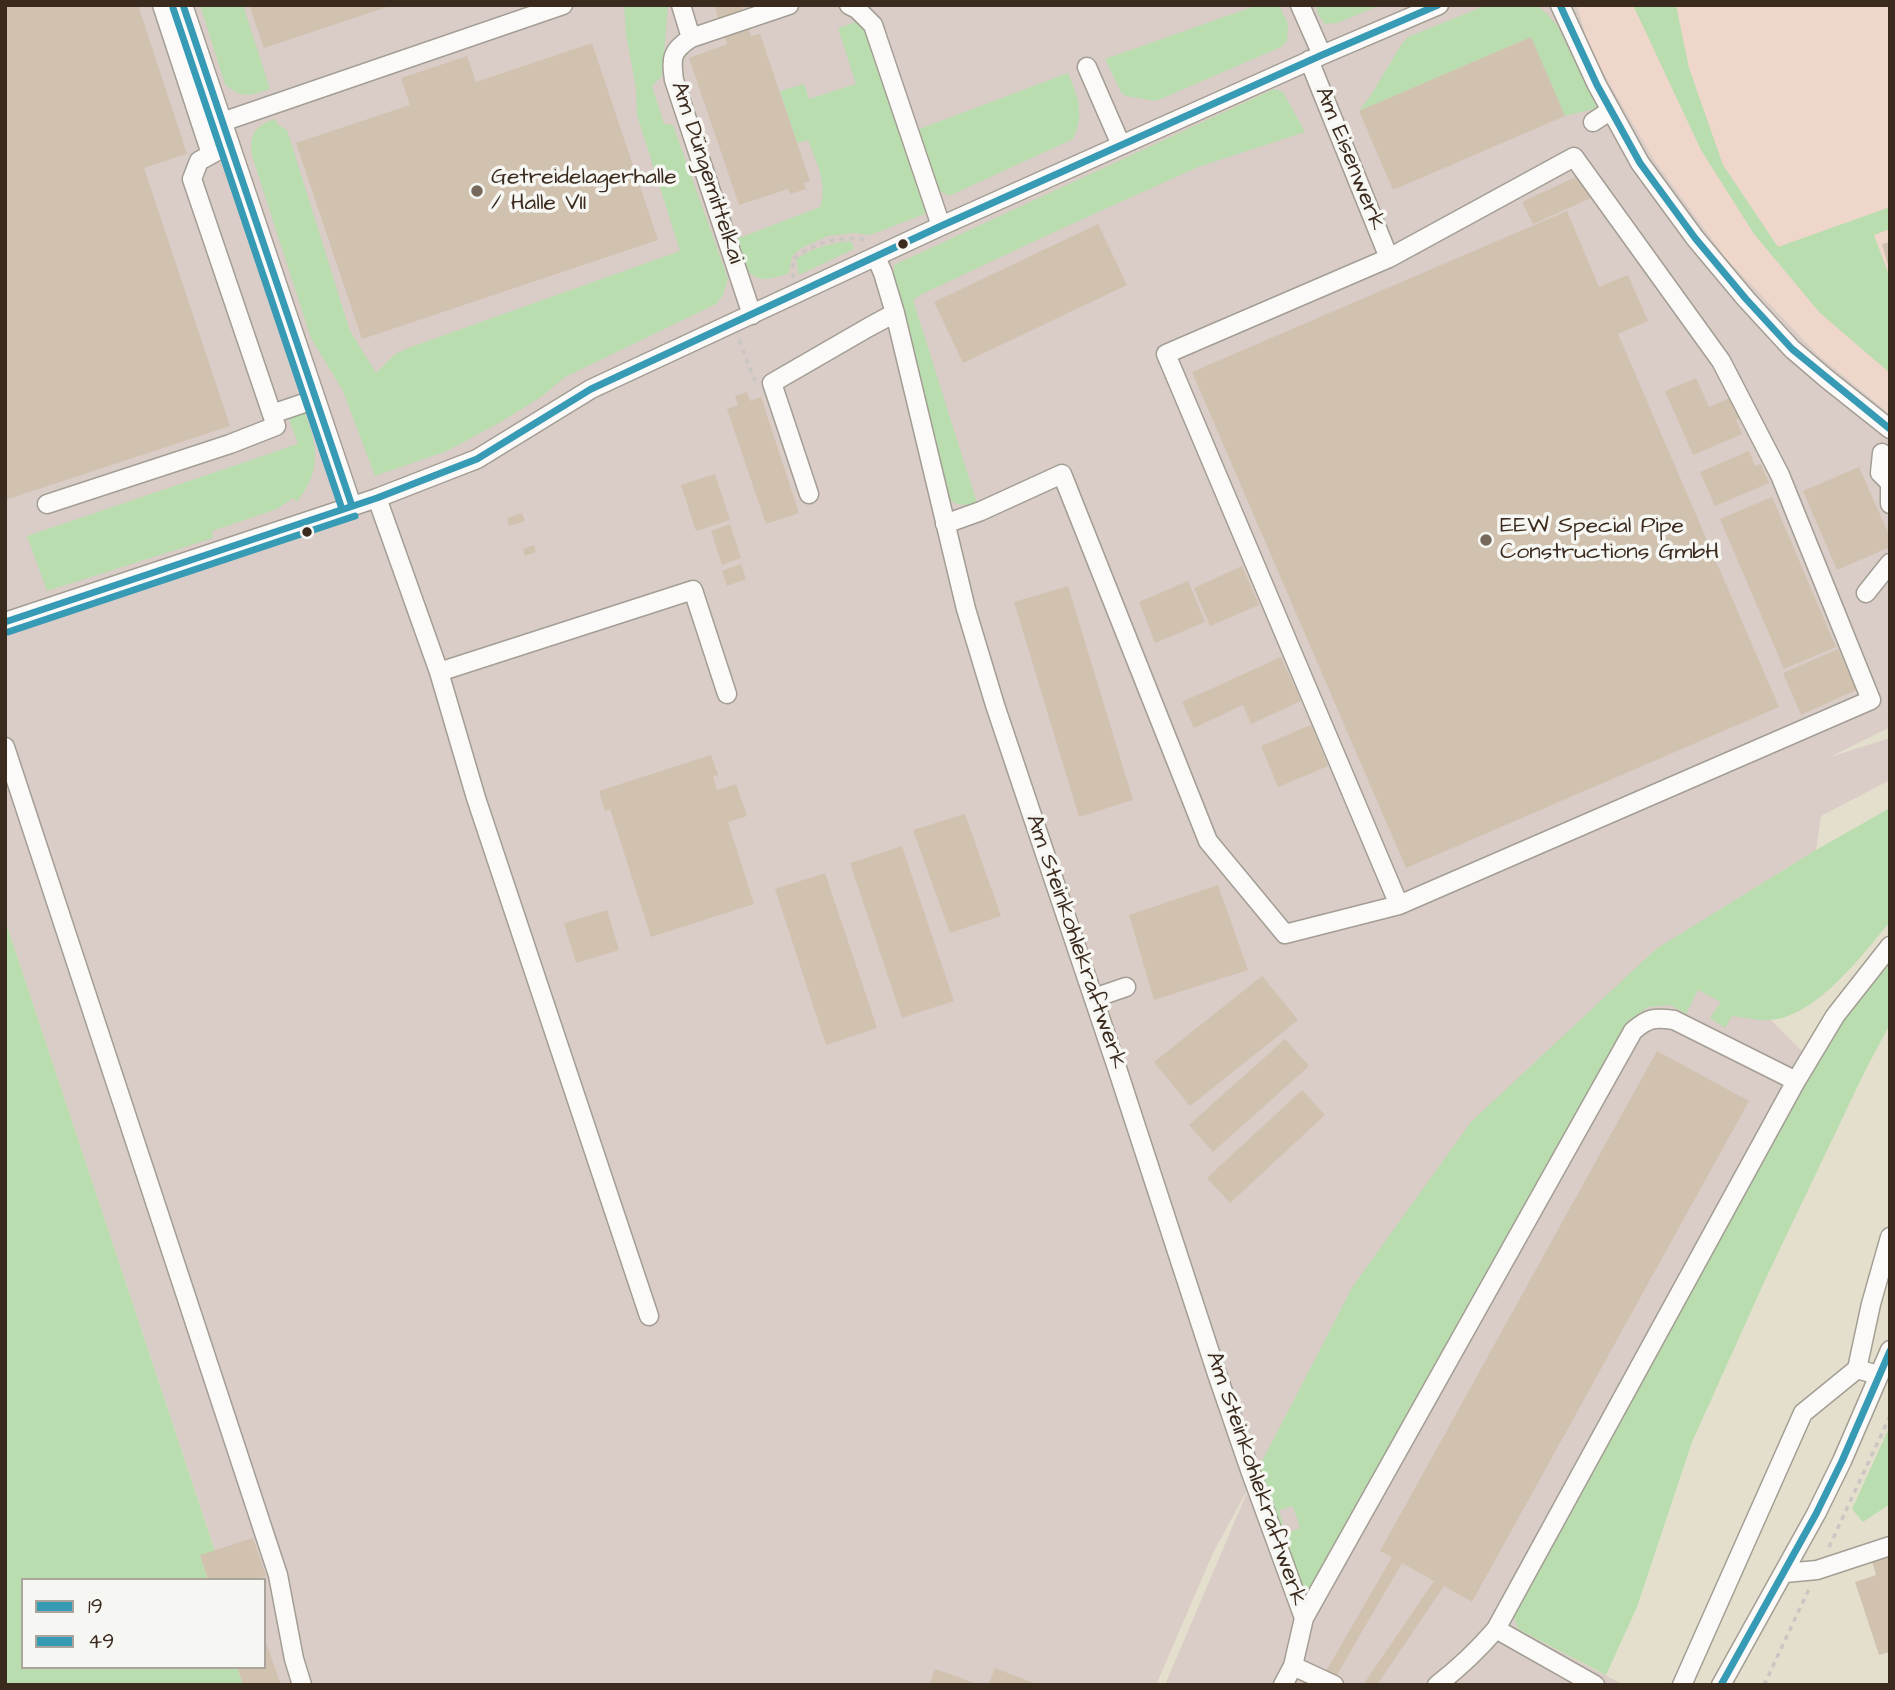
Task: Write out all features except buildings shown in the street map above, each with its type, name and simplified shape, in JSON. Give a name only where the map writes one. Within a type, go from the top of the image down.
[{"type":"street","points":[[162,5],[211,154]]},
{"type":"street","points":[[183,5],[352,506]]},
{"type":"street","points":[[222,122],[563,5]]},
{"type":"street","points":[[681,5],[691,38],[789,5]]},
{"type":"street","points":[[849,5],[873,25],[941,226]]},
{"type":"street","name":"Am Eisenwerk","points":[[1300,5],[1316,57],[1389,258]]},
{"type":"street","points":[[5,622],[377,498],[477,459],[591,389],[941,226],[1316,57],[1439,5]]},
{"type":"street","points":[[1560,5],[1597,85],[1640,163],[1695,239],[1793,349],[1890,429]]},
{"type":"street","name":"Am Düngemittelkai","points":[[691,38],[678,46],[672,60],[674,80],[752,315]]},
{"type":"street","points":[[1087,67],[1121,145]]},
{"type":"street","points":[[1592,122],[1611,110]]},
{"type":"street","points":[[47,504],[230,444],[276,426],[192,179],[199,161],[230,144]]},
{"type":"street","points":[[945,524],[981,511],[1062,474],[1208,841],[1285,934],[1399,905],[1871,700],[1780,475],[1721,360],[1574,157],[1389,258],[1166,354],[1399,905]]},
{"type":"street","name":"Am Steinkohlekraftwerk","points":[[876,257],[895,313],[966,609],[995,705],[1239,1439],[1304,1618]]},
{"type":"street","points":[[809,494],[772,383],[895,313]]},
{"type":"street","points":[[272,414],[316,399]]},
{"type":"street","points":[[1882,453],[1880,473],[1890,485],[1890,504]]},
{"type":"street","points":[[377,498],[439,672],[476,798],[649,1316]]},
{"type":"street","points":[[1866,593],[1890,563]]},
{"type":"street","points":[[439,672],[693,590],[727,694]]},
{"type":"street","points":[[5,747],[278,1575],[294,1659],[302,1685]]},
{"type":"street","points":[[1437,1685],[1476,1652],[1496,1629],[1796,1081],[1835,1016],[1890,946]]},
{"type":"street","points":[[1094,998],[1126,987]]},
{"type":"street","name":"Am Steinkohlekraftwerk","points":[[1283,1685],[1293,1666],[1304,1618],[1633,1031],[1645,1020],[1674,1020],[1796,1081]]},
{"type":"street","points":[[1682,1685],[1803,1413],[1857,1369],[1871,1304],[1890,1237]]},
{"type":"street","points":[[1721,1685],[1816,1514],[1890,1350]]},
{"type":"street","points":[[1857,1369],[1878,1375]]},
{"type":"street","points":[[1785,1573],[1817,1570],[1890,1546]]},
{"type":"street","points":[[1496,1629],[1595,1685]]},
{"type":"street","points":[[1293,1666],[1334,1685]]},
{"type":"path","points":[[800,292],[792,275],[793,260],[805,250],[832,240],[853,237],[868,241],[876,257]]},
{"type":"path","points":[[733,325],[757,388],[772,383]]},
{"type":"shaded area","points":[[5,5],[1577,5],[1590,50],[1654,160],[1725,257],[1816,353],[1887,412],[1890,423],[1890,727],[1830,757],[1890,738],[1890,780],[1821,816],[1816,850],[1657,949],[1771,1020],[1816,1065],[1514,1617],[1518,1629],[1624,1685],[1165,1685],[1252,1481],[1213,1553],[1156,1685],[243,1685],[262,1669],[266,1669],[266,1578],[207,1578],[200,1555],[215,1550],[5,920]]},
{"type":"shaded area","points":[[1577,5],[1890,5],[1890,414],[1816,353],[1725,257],[1654,160],[1590,50]]},
{"type":"green space","points":[[200,5],[243,5],[270,89],[246,95],[225,84]]},
{"type":"green space","points":[[624,5],[668,5],[662,76],[652,86],[664,124],[673,125],[728,279],[723,295],[716,304],[565,377],[541,397],[447,451],[375,476],[343,391],[311,338],[253,159],[251,144],[254,133],[262,125],[275,119],[278,125],[287,130],[350,331],[376,373],[394,355],[408,348],[680,251],[637,115],[636,88],[626,35]]},
{"type":"green space","points":[[1258,5],[1280,7],[1288,24],[1287,41],[1281,47],[1156,101],[1126,96],[1121,92],[1105,59]]},
{"type":"green space","points":[[1315,5],[1381,5],[1337,23],[1325,24]]},
{"type":"green space","points":[[1487,5],[1536,5],[1547,14],[1557,25],[1597,108],[1565,116],[1531,37],[1359,111],[1408,37]]},
{"type":"green space","points":[[1633,5],[1676,5],[1689,68],[1723,165],[1778,247],[1890,207],[1890,229],[1874,235],[1890,278],[1890,373],[1820,313],[1754,234],[1701,150]]},
{"type":"green space","points":[[859,21],[865,25],[925,199],[925,214],[870,235],[855,233],[828,236],[803,247],[792,256],[789,273],[766,279],[758,278],[747,269],[734,240],[820,207],[823,190],[808,140],[797,143],[780,91],[804,84],[809,99],[856,84],[838,28]]},
{"type":"green space","points":[[1068,73],[1079,106],[1079,122],[1073,139],[949,196],[934,188],[914,131]]},
{"type":"green space","points":[[1274,89],[1283,92],[1305,132],[1198,167],[913,300],[977,503],[954,503],[943,493],[894,276],[894,265]]},
{"type":"green space","points":[[851,241],[854,249],[799,275],[796,259],[822,247]]},
{"type":"green space","points":[[304,410],[315,457],[311,478],[297,502],[293,498],[277,509],[212,531],[213,538],[47,591],[27,536],[298,444],[288,416]]},
{"type":"green space","points":[[1890,808],[1890,922],[1852,967],[1821,996],[1787,1016],[1770,1020],[1732,1016],[1725,1028],[1710,1018],[1721,1002],[1698,990],[1686,1014],[1670,1005],[1648,1007],[1629,1021],[1314,1593],[1304,1594],[1278,1532],[1284,1530],[1287,1533],[1300,1528],[1293,1506],[1279,1510],[1283,1525],[1277,1527],[1258,1469],[1353,1286],[1471,1122],[1656,949],[1816,850]]},
{"type":"green space","points":[[5,920],[215,1551],[200,1556],[207,1578],[21,1578],[21,1669],[238,1669],[243,1685],[5,1685]]},
{"type":"green space","points":[[1890,954],[1890,1024],[1766,1278],[1692,1442],[1637,1607],[1606,1675],[1518,1629],[1514,1617],[1830,1039],[1861,991]]},
{"type":"green space","points":[[1890,1426],[1890,1504],[1863,1522],[1852,1509]]},
{"type":"transit line","name":"19","points":[[183,5],[352,506]]},
{"type":"transit line","name":"19","points":[[5,622],[377,498],[477,459],[591,389],[941,226],[1438,5]]},
{"type":"transit line","name":"19","points":[[1560,5],[1597,85],[1640,163],[1695,238],[1792,349],[1890,429]]},
{"type":"transit line","name":"49","points":[[173,8],[342,509]]},
{"type":"transit line","name":"49","points":[[8,632],[355,516]]},
{"type":"transit line","name":"19","points":[[1721,1685],[1816,1514],[1890,1351]]},
{"type":"place","name":"Getreidelagerhalle / Halle VII","points":[[477,191]]},
{"type":"place","name":"EEW Special Pipe Constructions GmbH","points":[[1486,540]]}]
